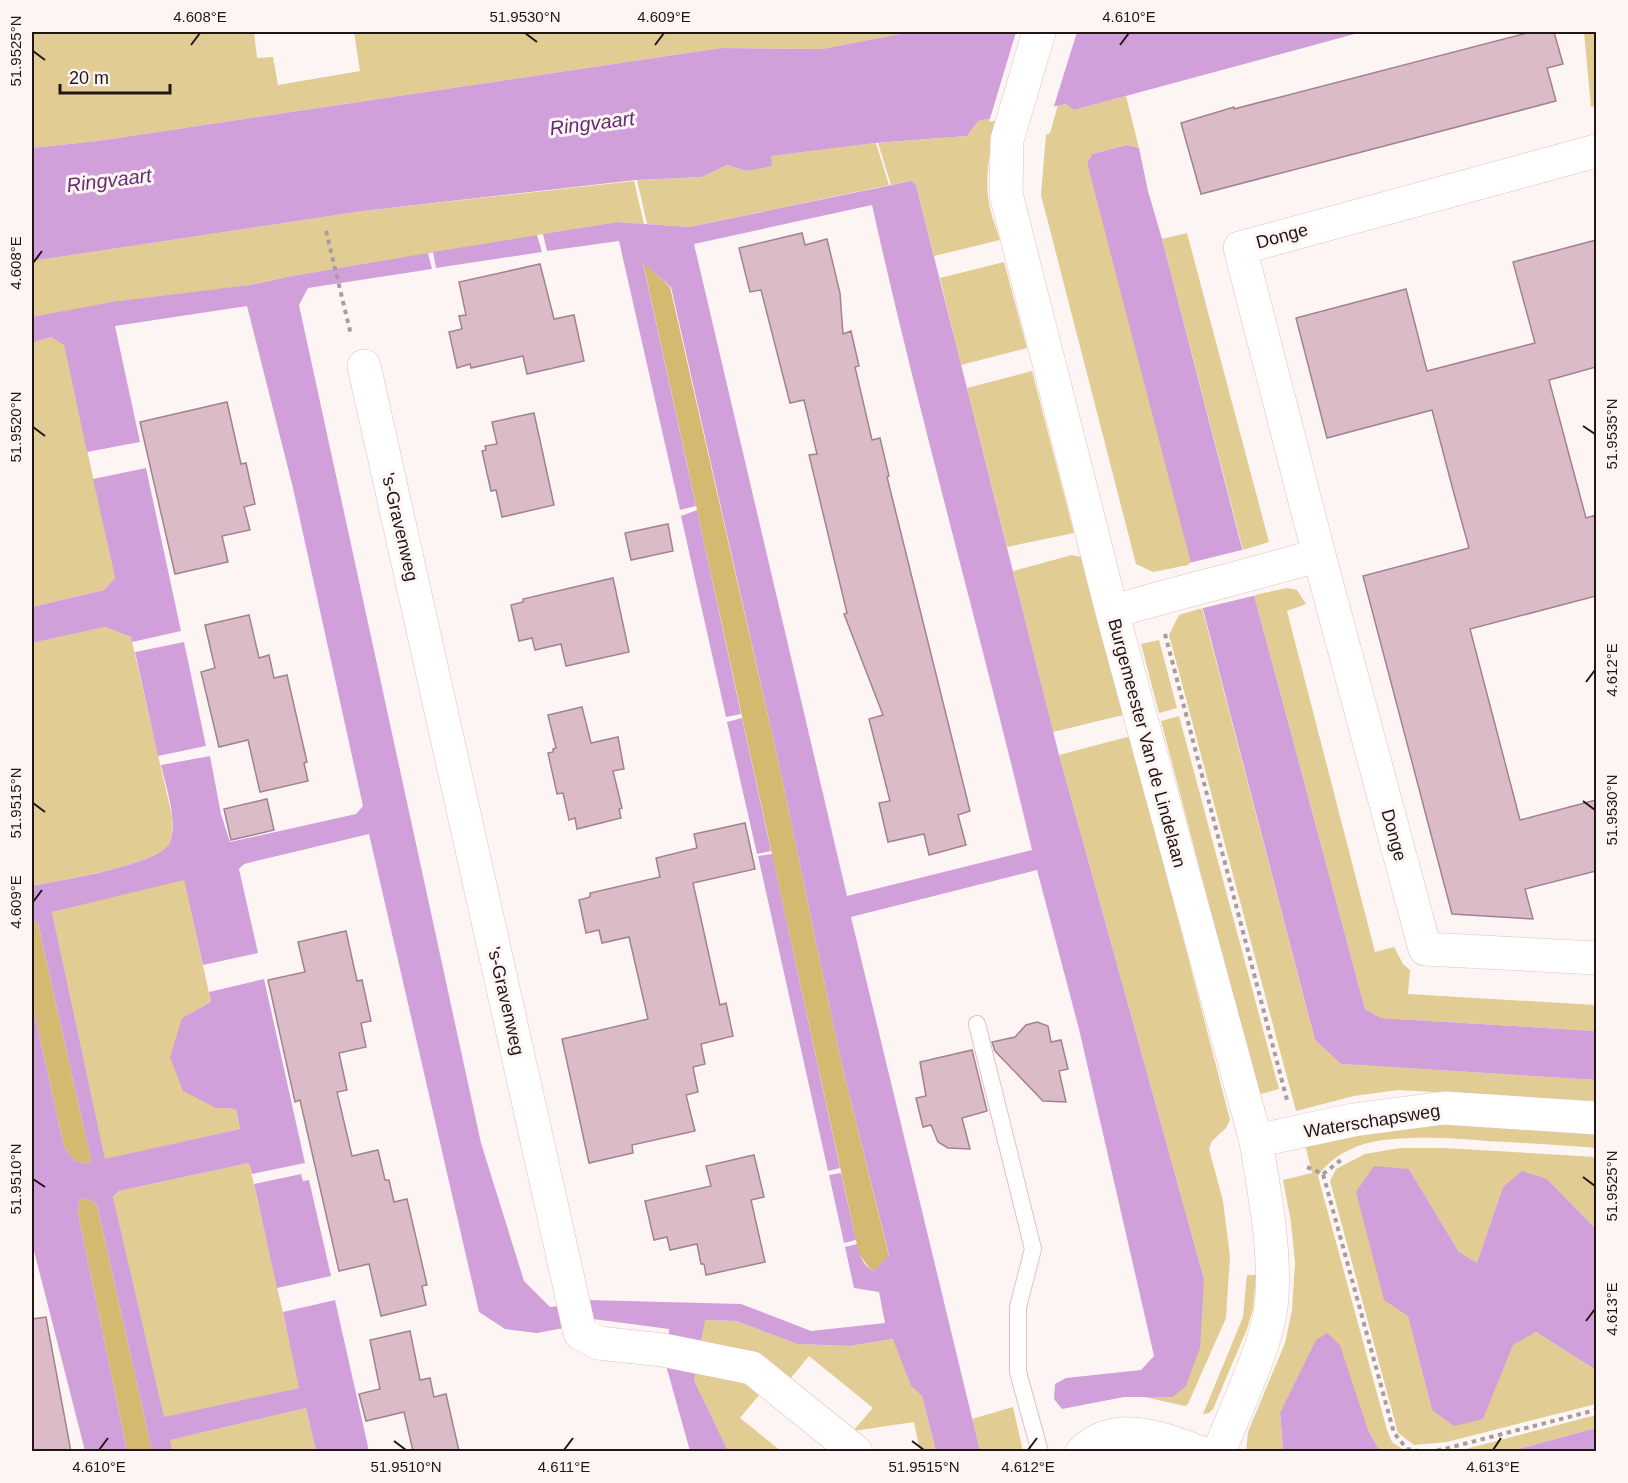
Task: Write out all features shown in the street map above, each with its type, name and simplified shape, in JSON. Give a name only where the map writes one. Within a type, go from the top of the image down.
[{"type":"street","name":"Burgemeester Van de Lindelaan","points":[[1040,32],[1007,140],[1006,194],[1112,612],[1256,1141],[1271,1237],[1272,1297],[1263,1342],[1219,1452]]},
{"type":"street","name":"Donge","points":[[1596,151],[1239,248],[1425,949],[1596,958]]},
{"type":"street","name":"'s-Gravenweg","points":[[364,366],[580,1333],[598,1343],[663,1350],[752,1368],[856,1452]]},
{"type":"street","points":[[1112,612],[1169,595],[1266,572],[1319,555]]},
{"type":"street","name":"Waterschapsweg","points":[[1256,1141],[1353,1120],[1444,1108],[1596,1118]]},
{"type":"street","points":[[1082,1452],[1092,1444],[1116,1435],[1143,1433],[1198,1452]]},
{"type":"lane","points":[[977,1024],[1033,1249],[1018,1307],[1018,1372],[1040,1452]]},
{"type":"path","points":[[326,231],[348,328],[364,366]]},
{"type":"path","points":[[1169,595],[1296,1133],[1306,1166],[1323,1174],[1394,1433],[1407,1449],[1426,1452],[1596,1410]]},
{"type":"path","points":[[1323,1174],[1342,1159],[1350,1156]]},
{"type":"shaded area","points":[[32,32],[254,32],[257,58],[273,57],[278,85],[360,71],[354,32],[910,32],[822,49],[721,48],[97,141],[32,148]]},
{"type":"shaded area","points":[[1584,32],[1596,32],[1596,106],[1591,107]]},
{"type":"shaded area","points":[[1126,96],[1139,148],[1127,145],[1092,154],[1087,163],[1193,564],[1153,572],[1136,564],[1041,195],[1046,135],[1050,133],[1058,105],[1067,104],[1074,110]]},
{"type":"shaded area","points":[[998,117],[987,181],[990,208],[1000,240],[934,256],[916,185],[910,181],[891,185],[878,143],[967,136],[978,121]]},
{"type":"shaded area","points":[[876,143],[889,185],[689,227],[647,224],[637,180],[702,177],[727,165],[746,171],[770,156]]},
{"type":"shaded area","points":[[634,181],[644,224],[617,222],[250,285],[32,317],[32,261],[363,211]]},
{"type":"shaded area","points":[[1187,233],[1269,542],[1243,550],[1162,239]]},
{"type":"shaded area","points":[[643,262],[670,287],[779,764],[840,1057],[889,1256],[874,1271],[859,1254]]},
{"type":"shaded area","points":[[1004,262],[1027,348],[961,365],[940,278]]},
{"type":"shaded area","points":[[51,337],[64,344],[115,578],[104,590],[32,607],[32,343]]},
{"type":"shaded area","points":[[1032,371],[1074,533],[1007,547],[967,388]]},
{"type":"shaded area","points":[[1072,555],[1082,557],[1123,715],[1053,732],[1013,571]]},
{"type":"shaded area","points":[[1287,588],[1297,590],[1306,604],[1287,611],[1375,952],[1394,947],[1403,964],[1410,970],[1408,994],[1596,1005],[1596,1031],[1381,1018],[1365,1009],[1254,595]]},
{"type":"shaded area","points":[[1202,608],[1315,1040],[1341,1064],[1596,1080],[1596,1101],[1398,1090],[1354,1096],[1296,1111],[1169,635],[1179,615]]},
{"type":"shaded area","points":[[105,627],[131,637],[172,816],[170,841],[161,852],[146,859],[83,876],[32,886],[32,643]]},
{"type":"shaded area","points":[[1159,640],[1177,708],[1159,713],[1141,644]]},
{"type":"shaded area","points":[[1179,716],[1279,1089],[1261,1094],[1256,1084],[1161,721]]},
{"type":"shaded area","points":[[1131,736],[1230,1120],[1226,1128],[1212,1141],[1209,1149],[1223,1201],[1230,1256],[1226,1318],[1188,1404],[1185,1406],[1144,1397],[1173,1397],[1204,1279],[1059,755]]},
{"type":"shaded area","points":[[184,879],[211,1002],[182,1018],[216,1108],[236,1109],[240,1129],[105,1160],[52,912]]},
{"type":"shaded area","points":[[32,920],[38,924],[91,1160],[87,1164],[73,1160],[64,1146],[32,1003]]},
{"type":"shaded area","points":[[1431,1124],[1596,1134],[1596,1148],[1404,1138],[1358,1146],[1331,1162],[1318,1176],[1387,1430],[1392,1442],[1405,1451],[1380,1451],[1368,1430],[1280,1413],[1283,1451],[1246,1452],[1248,1432],[1285,1343],[1292,1310],[1295,1263],[1291,1222],[1283,1180],[1312,1173],[1305,1144]]},
{"type":"shaded area","points":[[1400,1148],[1444,1148],[1596,1157],[1596,1229],[1547,1179],[1503,1187],[1477,1264],[1459,1252],[1409,1169],[1408,1315],[1432,1410],[1482,1418],[1513,1344],[1536,1332],[1596,1370],[1596,1404],[1447,1442],[1414,1445],[1398,1433],[1330,1181],[1336,1169],[1365,1154]]},
{"type":"shaded area","points":[[249,1163],[300,1388],[164,1418],[113,1198],[119,1191]]},
{"type":"shaded area","points":[[86,1198],[97,1205],[152,1451],[127,1451],[78,1213],[79,1200]]},
{"type":"shaded area","points":[[1247,1275],[1256,1275],[1253,1309],[1247,1329],[1213,1409],[1203,1414],[1243,1317]]},
{"type":"shaded area","points":[[704,1320],[736,1321],[797,1344],[850,1346],[894,1339],[911,1386],[922,1396],[936,1451],[920,1451],[914,1422],[853,1431],[873,1408],[809,1356],[790,1379],[701,1342]]},
{"type":"shaded area","points":[[696,1367],[738,1376],[760,1394],[740,1418],[781,1451],[728,1451],[694,1380]]},
{"type":"shaded area","points":[[1013,1407],[1023,1451],[980,1451],[972,1419]]},
{"type":"shaded area","points":[[306,1408],[316,1451],[172,1451],[169,1440]]},
{"type":"shaded area","points":[[1596,1415],[1596,1428],[1511,1451],[1454,1452]]},
{"type":"water","name":"Ringvaart","points":[[910,32],[1362,32],[1074,110],[1066,104],[978,121],[967,136],[876,143],[771,156],[772,166],[746,171],[727,165],[702,177],[636,180],[363,211],[32,261],[32,148],[97,141],[721,48],[822,49]]},
{"type":"water","points":[[1127,145],[1139,148],[1148,191],[1254,595],[1365,1009],[1381,1018],[1596,1031],[1596,1080],[1341,1064],[1315,1040],[1087,163],[1092,154]]},
{"type":"water","points":[[911,181],[916,185],[1059,755],[1204,1279],[1200,1348],[1186,1386],[1173,1397],[1124,1397],[1062,1409],[1054,1399],[1055,1384],[1066,1378],[1141,1370],[1154,1356],[1079,1029],[1037,870],[851,917],[980,1451],[936,1451],[922,1396],[911,1386],[893,1339],[850,1346],[797,1344],[736,1321],[705,1320],[694,1380],[728,1451],[690,1451],[667,1369],[669,1329],[593,1319],[588,1300],[741,1304],[811,1331],[885,1323],[879,1292],[854,1288],[845,1247],[857,1244],[862,1260],[874,1271],[889,1255],[840,1057],[779,764],[671,287],[643,263],[696,506],[680,510],[619,241],[547,251],[543,234],[617,222],[689,227]],"holes":[[[872,205],[1032,850],[847,896],[694,244]]]},
{"type":"water","points":[[537,235],[542,252],[436,268],[433,252]]},
{"type":"water","points":[[428,253],[432,269],[308,288],[299,305],[481,1143],[524,1281],[550,1307],[559,1306],[564,1328],[537,1333],[505,1329],[479,1312],[369,834],[244,864],[239,869],[258,953],[203,965],[184,880],[52,912],[105,1159],[240,1129],[236,1109],[216,1108],[183,1091],[170,1057],[182,1018],[211,1002],[209,992],[264,979],[305,1163],[252,1174],[249,1163],[119,1191],[113,1197],[164,1417],[299,1388],[283,1312],[335,1300],[369,1451],[316,1451],[306,1408],[170,1440],[172,1451],[152,1451],[97,1205],[86,1198],[79,1200],[78,1213],[127,1451],[85,1451],[32,1243],[32,1003],[64,1146],[73,1160],[87,1164],[91,1160],[38,924],[32,920],[32,886],[129,865],[163,850],[170,842],[173,824],[161,765],[210,756],[221,814],[230,842],[356,814],[363,806],[293,488],[247,306],[115,326],[140,442],[87,452],[64,345],[51,337],[32,343],[32,317],[112,302],[250,285]]},
{"type":"water","points":[[146,468],[181,631],[132,642],[131,637],[105,627],[32,643],[32,607],[104,590],[115,578],[93,479]]},
{"type":"water","points":[[697,510],[741,714],[726,717],[681,516]]},
{"type":"water","points":[[184,642],[206,746],[158,756],[135,652]]},
{"type":"water","points":[[742,718],[771,851],[757,854],[727,722]]},
{"type":"water","points":[[772,854],[840,1168],[828,1171],[758,856]]},
{"type":"water","points":[[1374,1166],[1409,1169],[1459,1252],[1477,1263],[1503,1187],[1522,1171],[1547,1179],[1596,1229],[1596,1370],[1536,1332],[1513,1345],[1483,1419],[1454,1426],[1432,1410],[1408,1316],[1384,1300],[1356,1192]]},
{"type":"water","points":[[841,1173],[856,1240],[844,1243],[829,1175]]},
{"type":"water","points":[[301,1174],[303,1181],[309,1180],[331,1276],[277,1288],[254,1184]]},
{"type":"water","points":[[1327,1333],[1340,1345],[1368,1430],[1380,1451],[1283,1451],[1280,1413],[1316,1340]]},
{"type":"water","points":[[1596,1428],[1596,1451],[1511,1451]]},
{"type":"pier","points":[[1016,32],[1077,32],[1053,109],[989,122]]},
{"type":"pier","points":[[1246,549],[1257,595],[1199,609],[1189,563]]},
{"type":"building","points":[[1531,32],[1554,32],[1563,64],[1547,68],[1556,101],[1201,194],[1181,123],[1234,107],[1234,109]]},
{"type":"building","points":[[802,233],[805,245],[827,239],[840,293],[843,334],[851,331],[859,366],[855,367],[872,440],[880,438],[889,476],[887,477],[970,811],[958,815],[966,845],[929,855],[924,834],[888,842],[879,803],[890,801],[869,719],[883,715],[844,614],[847,613],[809,455],[817,454],[804,400],[790,403],[761,290],[750,292],[739,248]]},
{"type":"building","points":[[1596,240],[1596,367],[1549,380],[1586,518],[1596,515],[1596,596],[1470,629],[1520,820],[1596,800],[1596,871],[1525,889],[1533,919],[1452,914],[1363,576],[1469,548],[1432,410],[1327,438],[1296,318],[1406,289],[1427,371],[1535,343],[1513,262]]},
{"type":"building","points":[[540,264],[554,319],[574,315],[584,361],[527,374],[523,356],[471,368],[470,364],[457,368],[449,332],[462,329],[459,316],[466,315],[459,282]]},
{"type":"building","points":[[227,402],[241,464],[246,463],[255,504],[244,507],[250,530],[222,536],[228,562],[175,574],[140,422]]},
{"type":"building","points":[[534,413],[554,505],[502,517],[496,490],[491,491],[482,451],[486,450],[485,446],[497,444],[492,422]]},
{"type":"building","points":[[668,524],[673,551],[631,560],[625,533]]},
{"type":"building","points":[[613,578],[629,652],[566,666],[561,644],[535,650],[532,638],[519,641],[511,605],[523,602],[523,599]]},
{"type":"building","points":[[249,615],[259,658],[269,655],[274,678],[287,675],[307,762],[304,763],[308,781],[260,792],[248,740],[219,747],[201,672],[215,668],[205,625]]},
{"type":"building","points":[[582,707],[591,743],[618,737],[624,769],[613,771],[622,808],[619,809],[621,818],[577,829],[575,818],[569,820],[563,793],[557,794],[548,753],[553,752],[556,748],[548,715]]},
{"type":"building","points":[[267,799],[274,830],[231,840],[224,809]]},
{"type":"building","points":[[745,823],[755,869],[693,883],[720,1005],[726,1003],[733,1036],[701,1044],[705,1064],[693,1067],[698,1092],[686,1095],[695,1131],[632,1145],[633,1153],[589,1163],[562,1039],[648,1019],[629,937],[602,943],[599,930],[586,933],[579,900],[590,897],[590,893],[660,877],[656,858],[697,848],[694,834]]},
{"type":"building","points":[[346,931],[357,981],[362,980],[371,1021],[361,1023],[366,1047],[339,1053],[347,1090],[337,1092],[352,1156],[378,1150],[385,1180],[389,1180],[394,1202],[407,1199],[427,1285],[422,1286],[426,1305],[381,1316],[369,1264],[339,1271],[300,1100],[295,1102],[268,980],[305,972],[298,942]]},
{"type":"building","points":[[1037,1022],[1048,1026],[1051,1042],[1061,1040],[1068,1069],[1059,1071],[1066,1102],[1043,1101],[995,1051],[992,1042],[1015,1037],[1026,1025]]},
{"type":"building","points":[[972,1050],[987,1111],[962,1118],[970,1149],[948,1148],[938,1142],[931,1125],[923,1127],[916,1098],[926,1096],[920,1062]]},
{"type":"building","points":[[754,1155],[764,1197],[751,1200],[765,1262],[706,1275],[697,1244],[670,1250],[667,1237],[654,1240],[645,1201],[711,1186],[706,1166]]},
{"type":"building","points":[[46,1317],[71,1452],[32,1452],[32,1319]]},
{"type":"building","points":[[410,1331],[420,1380],[430,1378],[434,1397],[446,1394],[459,1451],[413,1451],[404,1412],[366,1421],[359,1394],[380,1389],[370,1340]]}]
